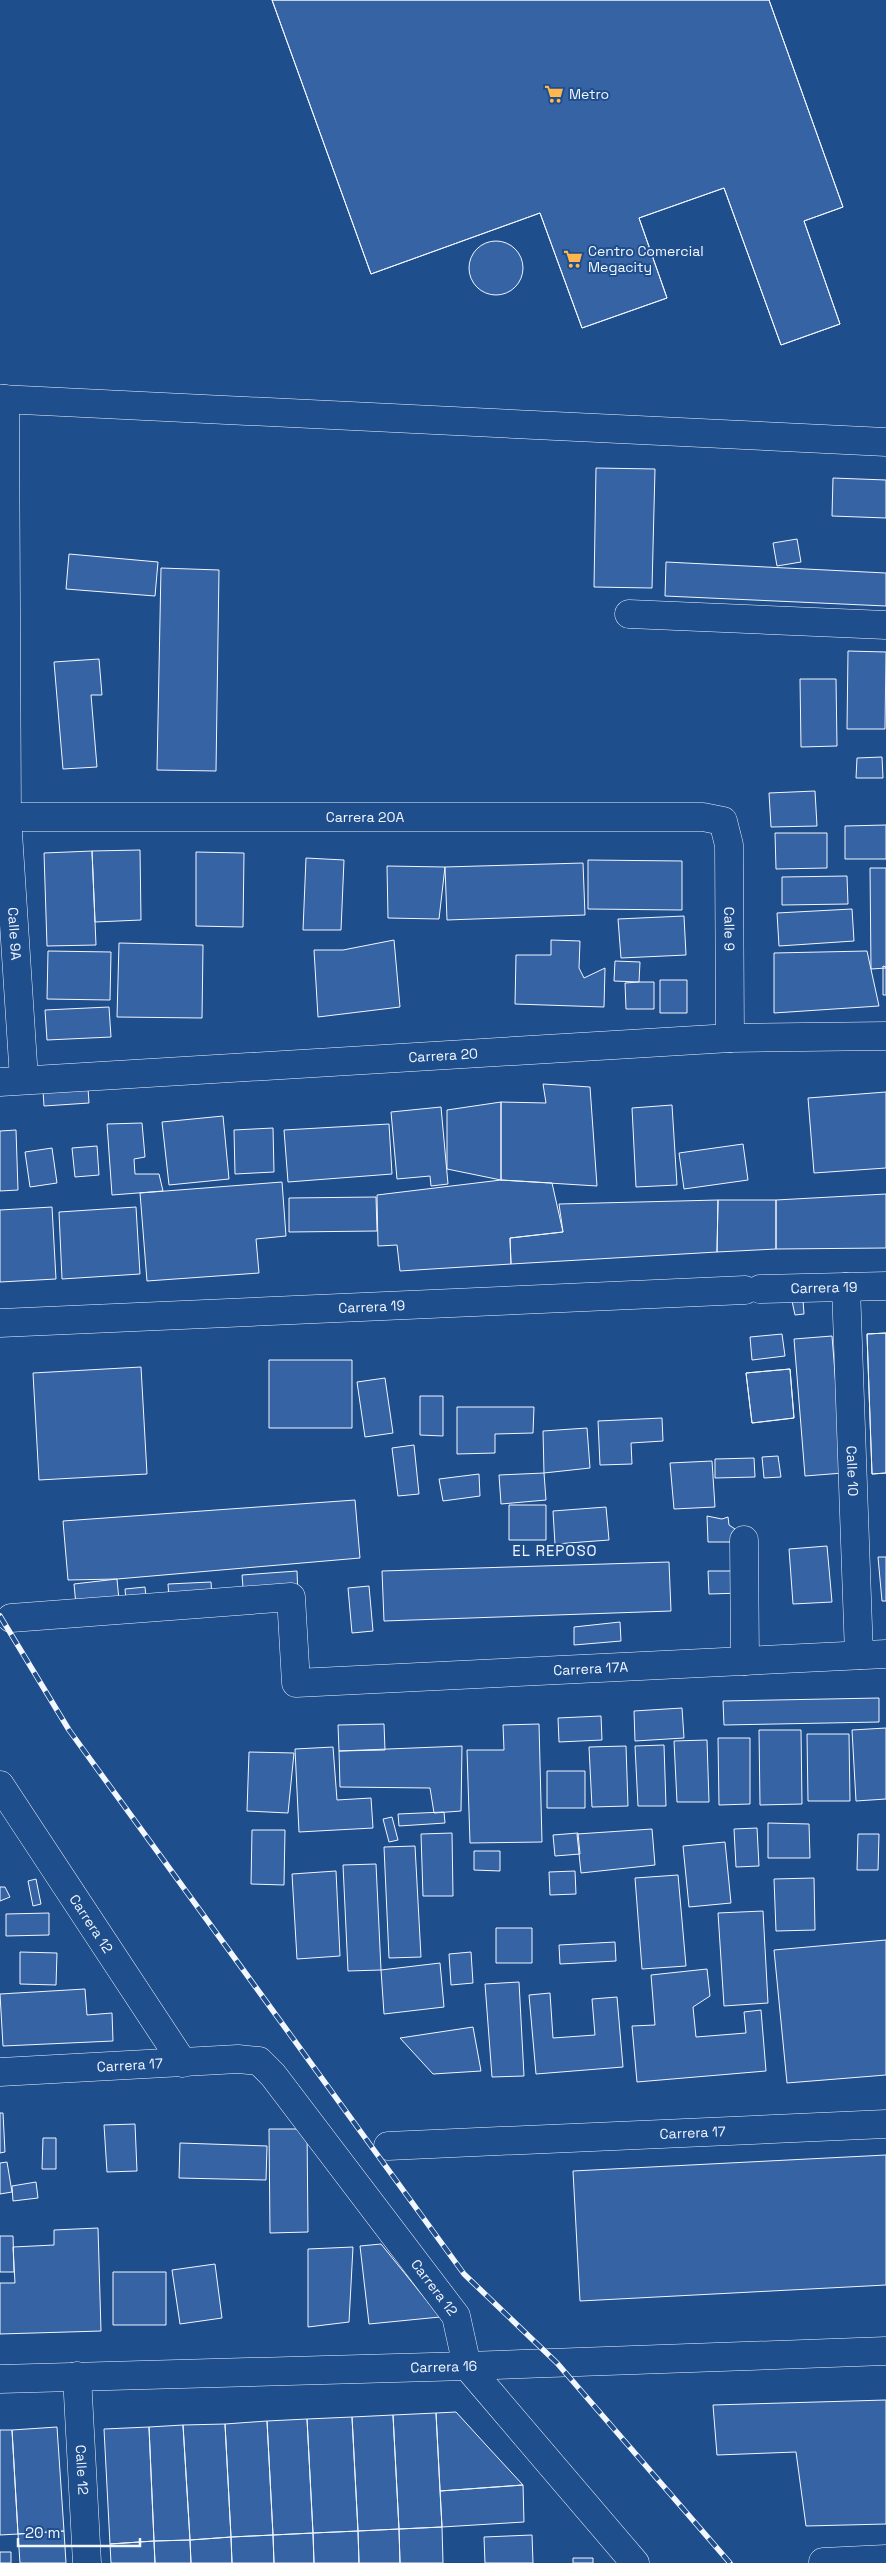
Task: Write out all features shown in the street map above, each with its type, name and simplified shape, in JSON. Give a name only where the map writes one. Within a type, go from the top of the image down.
[{"type":"street","points":[[2,399],[886,442]]},
{"type":"street","name":"Calle 9A","points":[[2,399],[6,817],[12,1080]]},
{"type":"street","points":[[629,614],[886,625]]},
{"type":"street","name":"Carrera 20A","points":[[6,817],[703,817],[723,821]]},
{"type":"street","name":"Calle 9","points":[[723,821],[729,845],[730,1038]]},
{"type":"street","name":"Carrera 20","points":[[12,1080],[730,1038],[886,1036]]},
{"type":"street","name":"Carrera 19","points":[[0,1323],[753,1289],[886,1286]]},
{"type":"street","name":"Calle 10","points":[[846,1287],[859,1655]]},
{"type":"street","points":[[744,1540],[745,1660]]},
{"type":"street","name":"Carrera 17A","points":[[11,1618],[291,1597],[296,1683],[886,1654]]},
{"type":"street","name":"Carrera 12","points":[[0,1785],[183,2063]]},
{"type":"street","name":"Carrera 17","points":[[0,2072],[238,2059],[259,2062]]},
{"type":"street","name":"Carrera 12","points":[[259,2062],[273,2075],[456,2316],[467,2366],[635,2563]]},
{"type":"street","name":"Carrera 17","points":[[388,2146],[500,2139],[886,2124]]},
{"type":"street","name":"Carrera 16","points":[[0,2379],[467,2366],[886,2351]]},
{"type":"street","name":"Calle 12","points":[[77,2376],[87,2563]]},
{"type":"street","points":[[823,2562],[886,2559]]},
{"type":"building","name":"Metro","points":[[272,0],[769,0],[843,207],[804,221],[840,324],[781,345],[724,188],[639,218],[667,298],[582,328],[540,213],[371,274]]},
{"type":"building","name":"Metro","points":[[272,0],[769,0],[843,207],[804,221],[840,324],[781,345],[724,188],[639,218],[667,298],[582,328],[540,213],[371,274]]},
{"type":"building","points":[[496,241],[515,249],[523,268],[515,287],[496,295],[477,287],[469,268],[477,249]]},
{"type":"building","points":[[596,468],[655,469],[652,588],[594,587]]},
{"type":"building","points":[[833,478],[886,480],[886,518],[832,516]]},
{"type":"building","points":[[797,539],[801,562],[777,566],[773,543]]},
{"type":"building","points":[[69,554],[158,562],[155,596],[66,589]]},
{"type":"building","points":[[666,562],[886,573],[886,606],[665,596]]},
{"type":"building","points":[[161,568],[219,570],[216,771],[157,770]]},
{"type":"building","points":[[848,651],[886,652],[885,729],[847,729]]},
{"type":"building","points":[[99,659],[102,695],[91,695],[97,767],[63,769],[54,662]]},
{"type":"building","points":[[800,679],[836,679],[837,746],[801,747]]},
{"type":"building","points":[[882,757],[883,778],[856,778],[857,758]]},
{"type":"building","points":[[815,791],[817,826],[771,827],[769,793]]},
{"type":"building","points":[[886,825],[886,859],[845,859],[845,826]]},
{"type":"building","points":[[775,833],[827,833],[827,868],[776,869]]},
{"type":"building","points":[[140,850],[141,920],[95,922],[92,851]]},
{"type":"building","points":[[92,851],[96,945],[47,946],[44,853]]},
{"type":"building","points":[[196,852],[244,853],[243,927],[196,926]]},
{"type":"building","points":[[306,858],[344,860],[341,930],[303,930]]},
{"type":"building","points":[[588,860],[682,861],[682,910],[588,909]]},
{"type":"building","points":[[583,863],[585,915],[447,920],[445,867]]},
{"type":"building","points":[[387,866],[445,867],[439,919],[388,918]]},
{"type":"building","points":[[870,868],[886,868],[886,968],[871,969]]},
{"type":"building","points":[[847,876],[848,904],[782,905],[782,877]]},
{"type":"building","points":[[852,909],[854,941],[779,946],[777,913]]},
{"type":"building","points":[[684,916],[686,955],[621,958],[618,919]]},
{"type":"building","points":[[394,940],[400,1007],[318,1017],[314,950],[343,950]]},
{"type":"building","points":[[551,940],[580,941],[579,968],[584,978],[605,968],[604,1007],[515,1004],[516,955],[551,955]]},
{"type":"building","points":[[119,943],[203,945],[202,1018],[117,1017]]},
{"type":"building","points":[[48,951],[111,952],[110,1000],[47,999]]},
{"type":"building","points":[[867,951],[879,1006],[774,1013],[774,953]]},
{"type":"building","points":[[615,961],[640,962],[639,982],[614,981]]},
{"type":"building","points":[[883,966],[886,967],[886,995],[883,995]]},
{"type":"building","points":[[660,980],[687,980],[687,1013],[660,1013]]},
{"type":"building","points":[[654,982],[654,1009],[626,1009],[625,983]]},
{"type":"building","points":[[109,1007],[111,1037],[47,1040],[45,1010]]},
{"type":"building","points":[[543,1084],[590,1087],[597,1186],[501,1180],[501,1102],[546,1103]]},
{"type":"building","points":[[88,1088],[89,1103],[44,1106],[43,1091]]},
{"type":"building","points":[[886,1092],[886,1168],[814,1173],[808,1098]]},
{"type":"building","points":[[501,1102],[501,1180],[447,1169],[447,1110]]},
{"type":"building","points":[[672,1105],[677,1185],[636,1187],[632,1108]]},
{"type":"building","points":[[441,1107],[448,1184],[431,1186],[430,1176],[397,1179],[391,1112]]},
{"type":"building","points":[[223,1116],[229,1179],[169,1185],[162,1122]]},
{"type":"building","points":[[142,1123],[145,1157],[134,1159],[135,1174],[159,1174],[163,1191],[112,1195],[107,1124]]},
{"type":"building","points":[[389,1124],[392,1174],[288,1182],[284,1130]]},
{"type":"building","points":[[273,1128],[274,1172],[235,1174],[234,1130]]},
{"type":"building","points":[[16,1130],[18,1190],[0,1191],[0,1131]]},
{"type":"building","points":[[743,1144],[748,1180],[684,1189],[679,1153]]},
{"type":"building","points":[[97,1146],[99,1175],[75,1177],[72,1148]]},
{"type":"building","points":[[52,1148],[57,1183],[30,1187],[25,1152]]},
{"type":"building","points":[[501,1180],[552,1183],[563,1232],[510,1238],[511,1264],[400,1271],[397,1245],[378,1246],[377,1195]]},
{"type":"building","points":[[282,1182],[286,1236],[256,1239],[259,1273],[147,1281],[140,1193]]},
{"type":"building","points":[[886,1194],[886,1248],[776,1249],[776,1200]]},
{"type":"building","points":[[376,1197],[377,1231],[289,1232],[289,1198]]},
{"type":"building","points":[[718,1200],[717,1252],[511,1264],[510,1238],[563,1232],[559,1204]]},
{"type":"building","points":[[718,1200],[776,1200],[776,1249],[717,1252]]},
{"type":"building","points":[[52,1207],[56,1279],[0,1282],[0,1210]]},
{"type":"building","points":[[136,1207],[140,1274],[62,1279],[59,1212]]},
{"type":"building","points":[[803,1300],[804,1314],[795,1315],[792,1301]]},
{"type":"building","points":[[886,1333],[886,1473],[872,1474],[867,1334]]},
{"type":"building","points":[[886,1333],[886,1473],[872,1474],[867,1334]]},
{"type":"building","points":[[782,1334],[785,1356],[752,1360],[750,1337]]},
{"type":"building","points":[[832,1336],[843,1473],[805,1476],[794,1339]]},
{"type":"building","points":[[269,1360],[352,1360],[352,1428],[269,1428]]},
{"type":"building","points":[[141,1367],[147,1474],[39,1480],[33,1373]]},
{"type":"building","points":[[790,1369],[794,1418],[752,1423],[746,1373]]},
{"type":"building","points":[[790,1369],[794,1418],[752,1423],[746,1373]]},
{"type":"building","points":[[385,1378],[393,1433],[365,1437],[357,1382]]},
{"type":"building","points":[[420,1396],[443,1396],[443,1436],[420,1435]]},
{"type":"building","points":[[457,1407],[534,1407],[533,1433],[495,1434],[495,1453],[457,1454]]},
{"type":"building","points":[[662,1418],[663,1441],[631,1443],[632,1464],[600,1465],[598,1421]]},
{"type":"building","points":[[587,1428],[590,1468],[544,1473],[543,1431]]},
{"type":"building","points":[[414,1445],[419,1494],[398,1496],[392,1448]]},
{"type":"building","points":[[778,1456],[781,1477],[764,1478],[762,1457]]},
{"type":"building","points":[[754,1458],[755,1477],[715,1478],[715,1459]]},
{"type":"building","points":[[712,1461],[715,1507],[674,1509],[670,1463]]},
{"type":"building","points":[[544,1473],[546,1500],[501,1504],[499,1475]]},
{"type":"building","points":[[479,1474],[480,1496],[443,1501],[439,1479]]},
{"type":"building","points":[[355,1500],[360,1558],[117,1579],[68,1580],[63,1521]]},
{"type":"building","points":[[509,1505],[546,1505],[546,1540],[509,1540]]},
{"type":"building","points":[[606,1507],[609,1540],[555,1544],[553,1511]]},
{"type":"building","points":[[707,1516],[722,1519],[728,1517],[729,1525],[735,1529],[734,1542],[708,1542]]},
{"type":"building","points":[[827,1546],[832,1602],[793,1604],[789,1549]]},
{"type":"building","points":[[878,1557],[886,1557],[886,1601],[882,1601]]},
{"type":"building","points":[[669,1562],[671,1611],[384,1621],[382,1571]]},
{"type":"building","points":[[297,1571],[298,1596],[244,1600],[242,1575]]},
{"type":"building","points":[[708,1571],[741,1571],[742,1593],[709,1594]]},
{"type":"building","points":[[117,1579],[119,1600],[76,1605],[74,1584]]},
{"type":"building","points":[[211,1582],[212,1597],[169,1599],[168,1584]]},
{"type":"building","points":[[369,1586],[373,1631],[352,1633],[348,1588]]},
{"type":"building","points":[[145,1587],[146,1597],[126,1600],[125,1589]]},
{"type":"building","points":[[620,1622],[621,1641],[574,1645],[574,1627]]},
{"type":"building","points":[[879,1698],[879,1722],[724,1725],[723,1701]]},
{"type":"building","points":[[682,1708],[684,1738],[635,1741],[634,1711]]},
{"type":"building","points":[[601,1716],[602,1740],[559,1742],[558,1718]]},
{"type":"building","points":[[384,1724],[385,1750],[339,1751],[338,1725]]},
{"type":"building","points":[[539,1724],[542,1842],[470,1843],[467,1750],[504,1750],[503,1725]]},
{"type":"building","points":[[886,1728],[886,1799],[856,1801],[852,1730]]},
{"type":"building","points":[[759,1730],[801,1730],[802,1804],[760,1805]]},
{"type":"building","points":[[807,1734],[849,1734],[850,1801],[808,1801]]},
{"type":"building","points":[[718,1738],[750,1738],[750,1804],[719,1805]]},
{"type":"building","points":[[707,1740],[709,1802],[677,1802],[674,1741]]},
{"type":"building","points":[[664,1745],[666,1806],[638,1806],[635,1746]]},
{"type":"building","points":[[462,1746],[461,1811],[434,1813],[430,1788],[340,1787],[339,1751]]},
{"type":"building","points":[[626,1746],[628,1806],[592,1807],[589,1747]]},
{"type":"building","points":[[333,1747],[337,1800],[371,1798],[373,1828],[299,1832],[295,1749]]},
{"type":"building","points":[[249,1752],[294,1753],[288,1813],[247,1811]]},
{"type":"building","points":[[547,1771],[585,1771],[585,1808],[547,1808]]},
{"type":"building","points":[[444,1812],[445,1823],[399,1826],[398,1814]]},
{"type":"building","points":[[392,1817],[398,1840],[389,1842],[383,1819]]},
{"type":"building","points":[[768,1823],[809,1824],[810,1858],[768,1858]]},
{"type":"building","points":[[757,1828],[759,1866],[736,1867],[734,1829]]},
{"type":"building","points":[[652,1829],[655,1865],[581,1873],[577,1834]]},
{"type":"building","points":[[252,1830],[285,1830],[284,1885],[251,1884]]},
{"type":"building","points":[[452,1833],[453,1896],[423,1896],[421,1834]]},
{"type":"building","points":[[578,1833],[580,1854],[555,1856],[553,1835]]},
{"type":"building","points":[[858,1834],[879,1834],[878,1870],[857,1870]]},
{"type":"building","points":[[725,1842],[731,1903],[689,1907],[683,1846]]},
{"type":"building","points":[[415,1846],[421,1957],[389,1958],[384,1847]]},
{"type":"building","points":[[474,1851],[500,1851],[500,1871],[474,1870]]},
{"type":"building","points":[[376,1864],[381,1970],[348,1971],[343,1865]]},
{"type":"building","points":[[336,1871],[340,1956],[297,1959],[292,1874]]},
{"type":"building","points":[[575,1871],[576,1894],[550,1895],[549,1872]]},
{"type":"building","points":[[678,1875],[686,1966],[642,1969],[635,1878]]},
{"type":"building","points":[[814,1878],[815,1930],[776,1931],[774,1879]]},
{"type":"building","points":[[36,1879],[41,1904],[33,1906],[28,1881]]},
{"type":"building","points":[[0,1887],[5,1887],[10,1897],[0,1901]]},
{"type":"building","points":[[763,1911],[768,2003],[724,2006],[718,1913]]},
{"type":"building","points":[[49,1913],[49,1935],[6,1936],[6,1914]]},
{"type":"building","points":[[496,1928],[532,1928],[532,1963],[496,1963]]},
{"type":"building","points":[[886,1940],[886,2075],[787,2083],[774,1950]]},
{"type":"building","points":[[615,1942],[616,1961],[560,1964],[559,1945]]},
{"type":"building","points":[[20,1952],[57,1953],[56,1985],[20,1984]]},
{"type":"building","points":[[471,1952],[473,1983],[451,1985],[449,1954]]},
{"type":"building","points":[[440,1963],[444,2007],[384,2014],[381,1970]]},
{"type":"building","points":[[707,1969],[710,1996],[693,2007],[696,2037],[746,2033],[744,2012],[761,2010],[766,2071],[637,2082],[632,2026],[655,2025],[651,1975]]},
{"type":"building","points":[[519,1982],[524,2076],[492,2077],[485,1984]]},
{"type":"building","points":[[85,1989],[87,2015],[112,2013],[113,2041],[3,2046],[0,1994]]},
{"type":"building","points":[[550,1993],[553,2038],[595,2035],[592,1999],[617,1997],[623,2067],[536,2074],[529,1995]]},
{"type":"building","points":[[473,2027],[481,2071],[433,2074],[400,2038]]},
{"type":"building","points":[[0,2113],[3,2113],[5,2152],[0,2153]]},
{"type":"building","points":[[135,2124],[137,2171],[107,2172],[104,2125]]},
{"type":"building","points":[[269,2129],[307,2129],[308,2232],[270,2233]]},
{"type":"building","points":[[43,2138],[56,2138],[56,2169],[42,2169]]},
{"type":"building","points":[[180,2143],[267,2146],[266,2180],[179,2178]]},
{"type":"building","points":[[886,2155],[886,2285],[580,2301],[573,2171]]},
{"type":"building","points":[[7,2162],[12,2192],[0,2194],[0,2163]]},
{"type":"building","points":[[36,2182],[38,2198],[13,2201],[12,2186]]},
{"type":"building","points":[[98,2228],[101,2331],[0,2334],[0,2283],[15,2283],[13,2247],[54,2245],[54,2230]]},
{"type":"building","points":[[0,2236],[13,2236],[14,2272],[0,2272]]},
{"type":"building","points":[[381,2244],[440,2317],[369,2324],[360,2246]]},
{"type":"building","points":[[353,2247],[349,2322],[308,2327],[308,2249]]},
{"type":"building","points":[[215,2264],[222,2318],[180,2324],[172,2270]]},
{"type":"building","points":[[113,2272],[166,2272],[166,2325],[113,2325]]},
{"type":"building","points":[[886,2400],[886,2524],[806,2526],[796,2452],[717,2455],[713,2405]]},
{"type":"building","points":[[456,2412],[523,2485],[440,2491],[436,2413]]},
{"type":"building","points":[[436,2413],[442,2527],[399,2529],[393,2415]]},
{"type":"building","points":[[393,2415],[399,2529],[358,2531],[352,2417]]},
{"type":"building","points":[[352,2417],[358,2531],[313,2533],[307,2419]]},
{"type":"building","points":[[307,2419],[313,2533],[273,2535],[267,2421]]},
{"type":"building","points":[[267,2421],[273,2535],[231,2537],[225,2424]]},
{"type":"building","points":[[225,2424],[231,2537],[190,2540],[183,2425]]},
{"type":"building","points":[[183,2425],[190,2540],[154,2541],[149,2427]]},
{"type":"building","points":[[57,2427],[64,2531],[18,2534],[12,2430]]},
{"type":"building","points":[[149,2427],[154,2541],[110,2544],[104,2429]]},
{"type":"building","points":[[0,2430],[12,2430],[18,2534],[0,2535]]},
{"type":"building","points":[[523,2485],[524,2522],[442,2527],[440,2491]]},
{"type":"building","points":[[442,2527],[443,2563],[400,2563],[399,2529]]},
{"type":"building","points":[[399,2529],[400,2563],[359,2563],[358,2531]]},
{"type":"building","points":[[64,2531],[66,2563],[20,2563],[18,2534]]},
{"type":"building","points":[[358,2531],[359,2563],[314,2563],[313,2533]]},
{"type":"building","points":[[313,2533],[314,2563],[274,2563],[273,2535]]},
{"type":"building","points":[[273,2535],[274,2563],[232,2563],[231,2537]]},
{"type":"building","points":[[532,2535],[533,2563],[485,2563],[484,2537]]},
{"type":"building","points":[[231,2537],[232,2563],[191,2563],[190,2540]]},
{"type":"building","points":[[190,2540],[191,2563],[155,2563],[154,2541]]},
{"type":"building","points":[[154,2541],[155,2563],[111,2563],[110,2544]]},
{"type":"building","points":[[0,2552],[11,2552],[11,2563],[0,2563]]},
{"type":"building","points":[[573,2558],[593,2558],[593,2563],[573,2563]]},
{"type":"railway","points":[[0,1616],[69,1730],[464,2274],[557,2363],[730,2563]]},
{"type":"place","name":"Metro","points":[[554,94]]},
{"type":"place","name":"Centro Comercial Megacity","points":[[573,259]]},
{"type":"district","name":"EL REPOSO","points":[[555,1551]]}]
